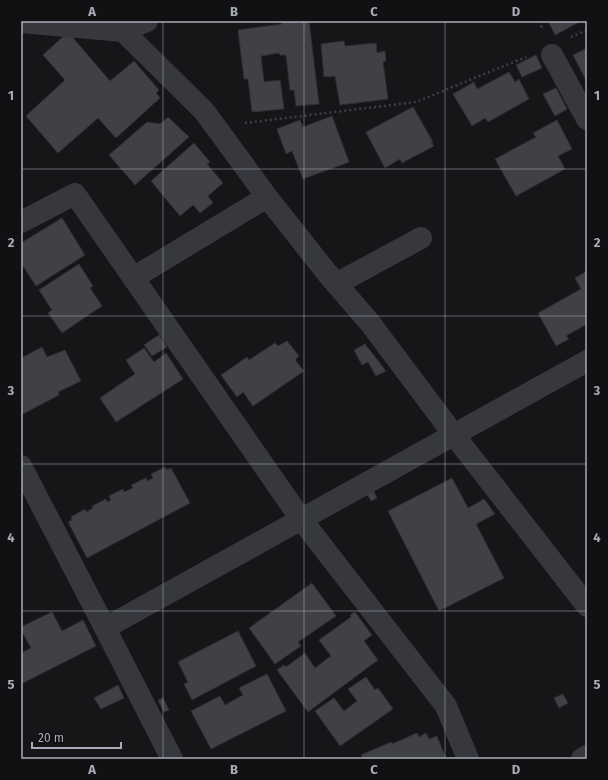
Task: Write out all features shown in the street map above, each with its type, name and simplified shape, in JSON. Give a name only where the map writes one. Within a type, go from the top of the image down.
[{"type":"street","points":[[21,22],[114,27],[147,21]]},
{"type":"street","points":[[114,27],[204,111],[267,198],[336,284],[370,323],[454,435],[587,606]]},
{"type":"street","points":[[552,55],[587,119]]},
{"type":"street","points":[[21,222],[75,194],[301,519],[446,706],[468,759]]},
{"type":"street","points":[[133,278],[267,198]]},
{"type":"street","points":[[336,284],[421,238]]},
{"type":"street","points":[[105,628],[587,360]]},
{"type":"street","points":[[21,466],[172,759]]},
{"type":"street","points":[[582,759],[587,756]]},
{"type":"path","points":[[215,127],[416,102],[528,56]]},
{"type":"building","points":[[281,21],[309,21],[319,104],[296,106],[294,90],[290,90],[286,55],[280,55],[279,53],[261,56],[264,82],[280,80],[284,109],[252,112],[248,79],[244,79],[238,30],[282,24]]},
{"type":"building","points":[[548,21],[581,21],[555,35]]},
{"type":"building","points":[[68,32],[110,81],[134,61],[159,90],[156,93],[160,98],[116,138],[98,118],[58,153],[26,116],[65,80],[43,55]]},
{"type":"building","points":[[344,41],[345,46],[376,43],[377,53],[385,51],[386,61],[383,62],[388,99],[340,105],[335,76],[324,77],[321,44]]},
{"type":"building","points":[[587,48],[587,82],[573,55]]},
{"type":"building","points":[[536,55],[542,68],[522,77],[516,65]]},
{"type":"building","points":[[509,72],[515,82],[519,79],[529,99],[488,122],[485,118],[472,126],[453,94],[474,82],[477,89]]},
{"type":"building","points":[[556,88],[567,109],[555,116],[543,94]]},
{"type":"building","points":[[413,107],[434,146],[402,163],[400,159],[385,168],[366,132]]},
{"type":"building","points":[[332,116],[349,162],[303,179],[292,151],[286,154],[277,129],[300,120],[303,127]]},
{"type":"building","points":[[168,117],[189,137],[135,185],[109,155],[147,122],[160,124]]},
{"type":"building","points":[[557,120],[572,149],[558,156],[565,169],[516,196],[495,159],[536,137],[533,133]]},
{"type":"building","points":[[194,143],[210,162],[207,164],[223,183],[208,196],[213,203],[200,213],[193,205],[180,216],[151,181]]},
{"type":"building","points":[[62,218],[85,255],[36,286],[21,263],[21,243]]},
{"type":"building","points":[[79,264],[93,286],[90,288],[102,306],[62,333],[48,313],[52,310],[39,290]]},
{"type":"building","points":[[587,271],[587,324],[566,336],[569,339],[556,346],[538,313],[581,289],[575,278]]},
{"type":"building","points":[[159,335],[167,347],[152,356],[144,345]]},
{"type":"building","points":[[287,341],[299,356],[295,360],[304,371],[253,406],[243,392],[237,397],[221,375],[247,357],[249,360],[275,343],[278,346]]},
{"type":"building","points":[[365,344],[386,371],[376,376],[368,362],[362,365],[354,350]]},
{"type":"building","points":[[42,347],[47,357],[65,350],[81,381],[58,392],[59,395],[21,415],[21,358]]},
{"type":"building","points":[[144,348],[154,362],[166,353],[183,379],[116,422],[100,398],[135,374],[126,360]]},
{"type":"building","points":[[165,467],[167,470],[171,468],[190,503],[87,558],[68,522],[72,520],[71,517],[85,509],[86,512],[93,508],[92,506],[106,499],[107,502],[111,500],[109,496],[123,489],[124,492],[133,488],[131,485],[146,478],[147,481],[153,478],[151,474]]},
{"type":"building","points":[[452,478],[468,508],[484,499],[495,514],[476,524],[504,578],[439,611],[388,511]]},
{"type":"building","points":[[373,490],[377,498],[371,501],[367,494]]},
{"type":"building","points":[[312,583],[336,616],[298,642],[301,646],[275,664],[249,628]]},
{"type":"building","points":[[52,612],[62,631],[83,620],[96,646],[21,684],[21,653],[31,648],[21,630],[21,627]]},
{"type":"building","points":[[355,612],[372,635],[364,641],[378,660],[308,712],[277,670],[284,665],[286,667],[305,653],[315,668],[331,656],[319,640],[351,617],[350,615]]},
{"type":"building","points":[[238,631],[256,666],[192,700],[184,684],[188,682],[178,662]]},
{"type":"building","points":[[267,674],[286,711],[211,749],[191,711],[220,696],[225,705],[243,695],[239,688]]},
{"type":"building","points":[[366,677],[375,690],[378,688],[393,709],[340,746],[315,711],[334,698],[344,711],[357,701],[348,689]]},
{"type":"building","points":[[118,685],[124,698],[101,709],[94,698]]},
{"type":"building","points":[[563,694],[568,703],[559,708],[554,698]]},
{"type":"building","points":[[163,698],[169,710],[164,712],[158,700]]},
{"type":"building","points":[[417,733],[419,737],[426,733],[429,739],[437,736],[446,759],[363,759],[361,755],[391,742],[392,744]]}]
